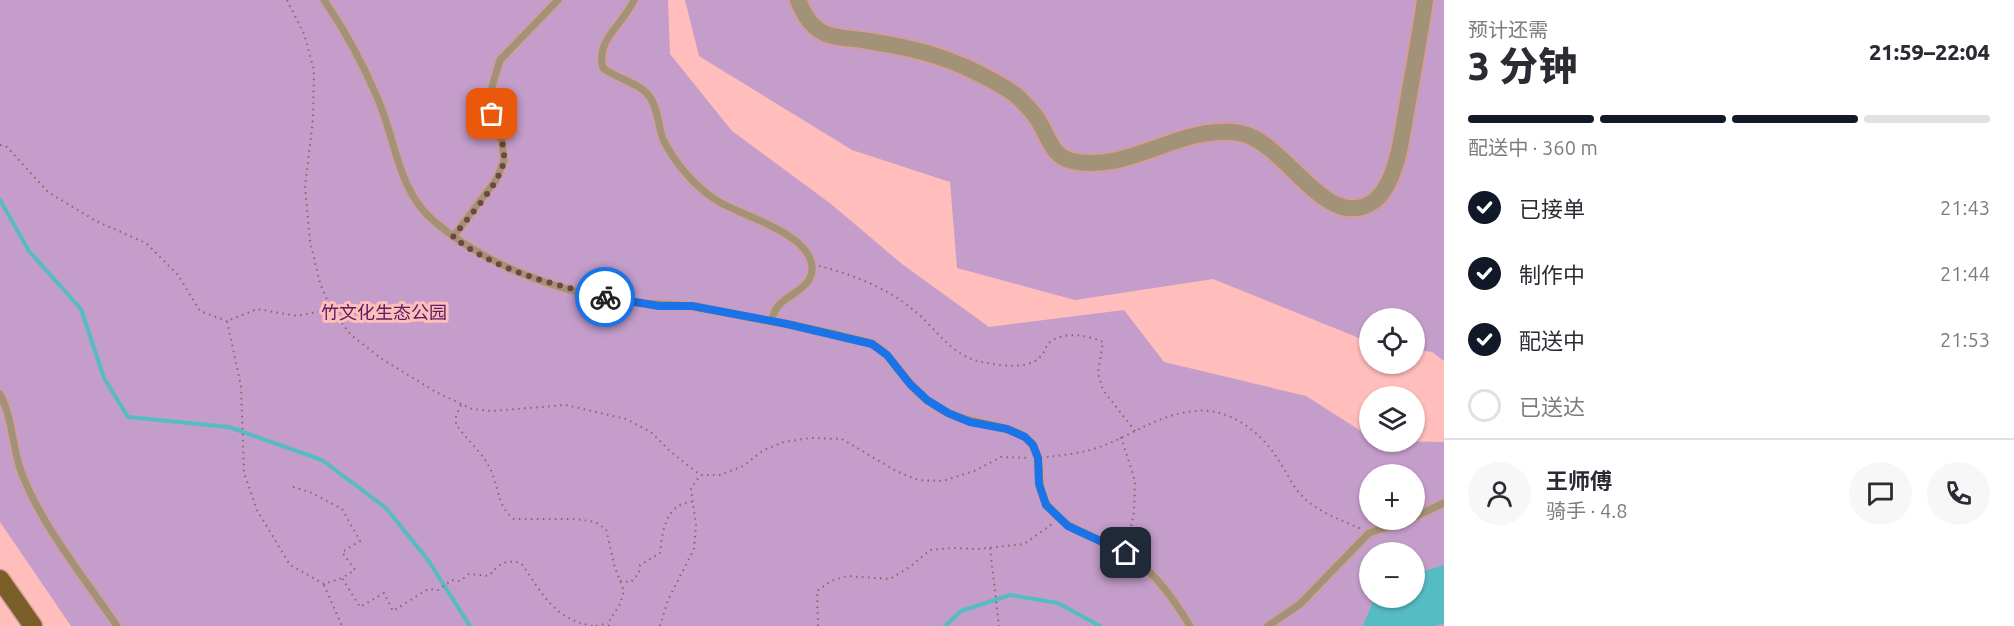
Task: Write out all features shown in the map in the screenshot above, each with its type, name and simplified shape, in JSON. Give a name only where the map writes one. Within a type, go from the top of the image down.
[{"type":"main road","points":[[0,579],[33,626]]},
{"type":"street","points":[[798,0],[811,25],[823,33],[900,46],[958,64],[1016,96],[1036,117],[1058,155],[1071,161],[1091,163],[1114,160],[1174,141],[1206,135],[1239,133],[1257,138],[1312,188],[1333,204],[1346,209],[1358,208],[1373,202],[1384,190],[1396,161],[1425,0]]},
{"type":"lane","points":[[324,0],[335,16],[378,98],[400,171],[418,207],[453,237],[467,247],[527,276],[574,290],[659,306],[692,306],[872,344],[887,355],[910,384],[927,400],[948,413],[970,422],[1007,429],[1025,437],[1033,445],[1038,458],[1039,484],[1046,505],[1068,526],[1126,553],[1141,564],[1178,605],[1190,626]]},
{"type":"lane","points":[[453,237],[496,180],[504,161],[502,141],[492,114],[492,87],[500,60],[558,0]]},
{"type":"lane","points":[[634,0],[628,14],[604,44],[599,55],[603,68],[610,74],[638,86],[650,97],[663,139],[679,165],[690,177],[721,203],[798,241],[809,254],[812,271],[806,284],[777,307],[771,321]]},
{"type":"lane","points":[[0,394],[7,406],[21,472],[45,524],[117,626]]},
{"type":"lane","points":[[1425,512],[1444,503]]},
{"type":"lane","points":[[1268,626],[1300,604],[1369,533],[1378,530]]},
{"type":"path","points":[[287,0],[304,34],[314,70],[313,119],[305,187],[310,241],[320,284],[331,309],[351,334],[382,359],[461,405],[490,411],[567,405],[626,419],[651,432],[671,452],[700,475],[720,476],[743,466],[764,450],[784,442],[810,438],[842,439],[896,471],[918,480],[942,481],[974,471],[1001,457],[1038,458],[1103,446],[1165,416],[1198,411],[1224,416],[1247,424],[1277,457],[1302,497],[1328,514],[1369,533]]},
{"type":"path","points":[[0,145],[7,147],[48,192],[96,221],[146,243],[178,275],[200,311],[227,321],[257,309],[297,316],[331,309]]},
{"type":"path","points":[[811,263],[857,278],[881,289],[909,306],[930,323],[955,352],[976,361],[1023,365],[1040,358],[1048,343],[1060,337],[1081,335],[1103,342],[1098,373],[1103,390],[1135,431]]},
{"type":"path","points":[[227,321],[241,386],[244,473],[257,510],[290,565],[324,584],[342,626]]},
{"type":"path","points":[[342,578],[360,607],[384,593],[393,610],[428,589],[438,590],[451,581],[460,581],[469,574],[489,576],[498,564],[510,560],[520,563],[553,609],[578,623],[594,626],[608,625],[620,604],[624,591],[606,530],[595,522],[514,519],[504,512],[492,472],[479,451],[456,424],[456,416],[461,405]]},
{"type":"path","points":[[1121,437],[1135,481],[1134,512],[1126,553]]},
{"type":"path","points":[[660,626],[668,600],[694,549],[696,525],[691,489],[700,475]]},
{"type":"path","points":[[293,487],[312,493],[342,509],[360,541],[342,552],[355,570],[342,578],[324,584]]},
{"type":"path","points":[[620,581],[631,582],[639,573],[640,565],[660,553],[668,518],[674,507],[682,502],[692,501]]},
{"type":"path","points":[[818,626],[817,591],[831,581],[846,576],[890,579],[911,566],[930,550],[990,548],[1024,544],[1061,519]]},
{"type":"path","points":[[990,548],[999,626]]},
{"type":"green space","name":"竹文化生态公园","points":[[0,0],[668,0],[670,54],[732,131],[831,204],[902,264],[989,327],[1124,310],[1164,362],[1306,396],[1359,430],[1359,452],[1425,452],[1425,442],[1444,442],[1444,626],[71,626],[0,522]]},
{"type":"green space","points":[[685,0],[1444,0],[1444,361],[1432,352],[1425,351],[1425,308],[1359,308],[1359,338],[1213,279],[1075,300],[957,268],[950,182],[852,150],[699,56]]},
{"type":"water","points":[[1444,565],[1444,623],[1435,626],[1363,626],[1370,608],[1425,608],[1425,571]]},
{"type":"waterway","points":[[0,200],[29,251],[81,309],[104,378],[128,417],[229,427],[322,460],[386,508],[428,560],[470,626]]},
{"type":"waterway","points":[[945,626],[961,611],[1010,595],[1058,603],[1100,626]]},
{"type":"way so far","points":[[492,114],[502,141],[504,161],[496,180],[453,237],[467,247],[527,276],[605,297]]},
{"type":"route","points":[[605,297],[659,306],[692,306],[787,324],[872,344],[887,355],[910,384],[927,400],[948,413],[970,422],[1007,429],[1025,437],[1033,445],[1038,458],[1039,484],[1046,505],[1068,526],[1126,553]]}]
